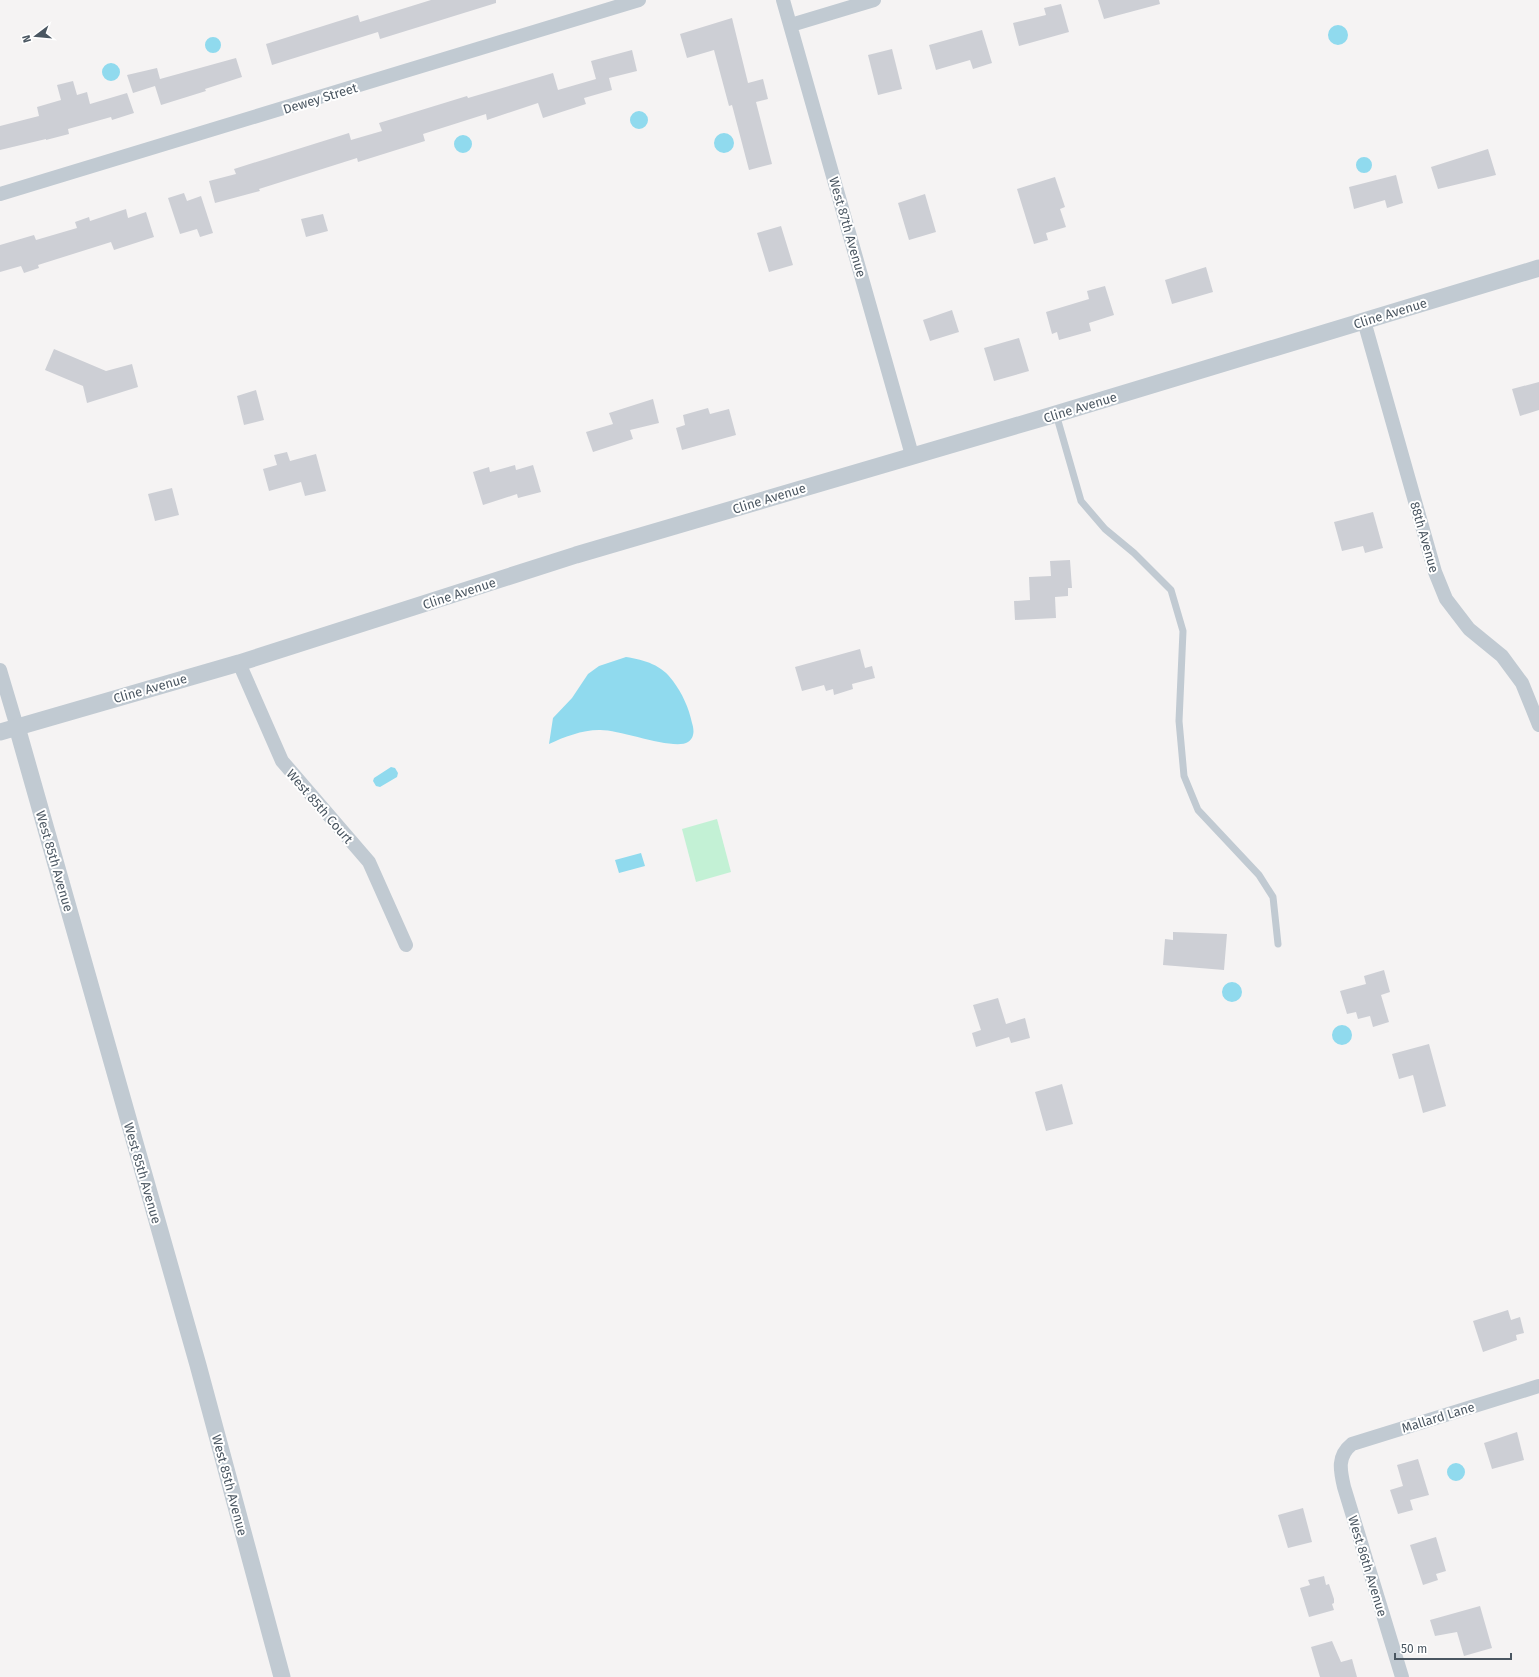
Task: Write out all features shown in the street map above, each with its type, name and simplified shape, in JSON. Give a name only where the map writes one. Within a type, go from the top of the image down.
[{"type":"street","name":"Dewey Street","points":[[0,194],[640,0]]},
{"type":"street","name":"West 87th Avenue","points":[[783,0],[912,455]]},
{"type":"street","points":[[791,25],[874,0]]},
{"type":"street","name":"Cline Avenue","points":[[0,732],[239,663],[576,555],[912,455],[1056,414],[1539,268]]},
{"type":"street","name":"88th Avenue","points":[[1364,321],[1435,572],[1446,599],[1469,629],[1502,656],[1522,683],[1539,726]]},
{"type":"street","name":"West 85th Court","points":[[239,663],[282,761],[368,862],[406,945]]},
{"type":"street","name":"West 85th Avenue","points":[[0,670],[198,1365],[282,1677]]},
{"type":"street","name":"Mallard Lane","points":[[1342,1455],[1352,1444],[1539,1386]]},
{"type":"street","name":"West 86th Avenue","points":[[1342,1455],[1340,1470],[1344,1487],[1402,1677]]},
{"type":"lane","points":[[1056,414],[1081,501],[1105,529],[1134,553],[1171,590],[1183,631],[1179,721],[1184,776],[1198,810],[1259,875],[1273,897],[1278,944]]},
{"type":"green space","points":[[717,819],[731,872],[696,882],[682,829]]},
{"type":"water","points":[[1338,25],[1345,28],[1348,35],[1345,42],[1338,45],[1331,42],[1328,35],[1331,28]]},
{"type":"water","points":[[210,37],[216,37],[221,42],[219,51],[216,53],[210,53],[205,48],[205,42]]},
{"type":"water","points":[[111,63],[117,66],[120,72],[117,78],[111,81],[105,78],[102,72],[105,66]]},
{"type":"water","points":[[635,111],[643,111],[648,116],[646,127],[643,129],[635,129],[630,124],[630,116]]},
{"type":"water","points":[[724,133],[731,136],[734,143],[731,150],[724,153],[717,150],[714,143],[717,136]]},
{"type":"water","points":[[463,135],[469,138],[472,144],[469,150],[463,153],[457,150],[454,144],[457,138]]},
{"type":"water","points":[[1361,157],[1367,157],[1372,162],[1370,171],[1367,173],[1361,173],[1356,168],[1356,162]]},
{"type":"water","points":[[626,657],[652,664],[669,675],[685,701],[691,717],[693,725],[692,738],[688,742],[681,744],[671,744],[599,730],[573,734],[549,744],[553,718],[572,698],[588,674],[599,666]]},
{"type":"water","points":[[391,767],[395,768],[398,773],[397,777],[380,787],[376,786],[373,781],[374,778]]},
{"type":"water","points":[[641,853],[645,866],[619,873],[615,860]]},
{"type":"water","points":[[1232,982],[1239,985],[1242,992],[1239,999],[1232,1002],[1225,999],[1222,992],[1225,985]]},
{"type":"water","points":[[1338,1025],[1346,1025],[1352,1031],[1352,1039],[1346,1045],[1338,1045],[1332,1039],[1332,1031]]},
{"type":"water","points":[[1452,1463],[1460,1463],[1465,1468],[1463,1479],[1460,1481],[1452,1481],[1447,1476],[1447,1468]]},
{"type":"building","points":[[431,0],[496,0],[496,3],[380,39],[378,32],[272,65],[266,44],[358,15],[360,22]]},
{"type":"building","points":[[1098,0],[1159,0],[1160,4],[1104,19]]},
{"type":"building","points":[[1061,4],[1069,32],[1019,46],[1013,23],[1046,15],[1044,8]]},
{"type":"building","points":[[732,18],[748,83],[763,79],[768,99],[756,102],[772,164],[749,170],[732,105],[729,106],[714,50],[687,58],[680,34]]},
{"type":"building","points":[[982,30],[992,63],[973,69],[970,60],[936,70],[929,45]]},
{"type":"building","points":[[892,49],[902,89],[878,95],[868,55]]},
{"type":"building","points":[[632,50],[637,71],[609,78],[612,90],[584,98],[586,104],[543,118],[538,103],[487,120],[486,114],[423,134],[425,141],[358,162],[357,158],[259,189],[260,191],[215,203],[209,181],[236,174],[234,169],[349,133],[351,140],[382,131],[379,123],[467,96],[468,98],[553,73],[558,90],[596,79],[591,61]]},
{"type":"building","points":[[236,58],[242,77],[205,89],[206,91],[161,105],[155,86],[133,93],[127,75],[157,68],[160,79]]},
{"type":"building","points":[[73,81],[77,95],[87,92],[90,104],[127,93],[134,113],[112,120],[111,117],[68,129],[69,134],[0,150],[0,126],[39,116],[37,107],[61,100],[57,85]]},
{"type":"building","points":[[1488,149],[1496,175],[1438,189],[1431,167]]},
{"type":"building","points":[[1396,175],[1403,203],[1387,208],[1385,200],[1354,209],[1349,187]]},
{"type":"building","points":[[1055,177],[1065,207],[1060,209],[1066,227],[1046,233],[1048,240],[1034,244],[1017,189]]},
{"type":"building","points":[[184,193],[187,201],[201,196],[213,233],[200,237],[197,229],[180,234],[168,198]]},
{"type":"building","points":[[925,194],[936,232],[909,240],[898,203]]},
{"type":"building","points":[[126,209],[128,218],[146,212],[154,237],[114,250],[111,242],[38,265],[39,268],[24,273],[21,266],[0,272],[0,245],[34,235],[36,240],[77,228],[75,222],[89,217],[90,221]]},
{"type":"building","points":[[323,214],[328,231],[306,237],[301,219]]},
{"type":"building","points":[[781,226],[793,265],[769,272],[757,233]]},
{"type":"building","points":[[1206,267],[1213,292],[1172,304],[1165,280]]},
{"type":"building","points":[[1105,286],[1114,315],[1089,323],[1091,331],[1059,340],[1057,332],[1052,334],[1046,312],[1089,299],[1087,291]]},
{"type":"building","points":[[952,310],[959,332],[930,341],[923,320]]},
{"type":"building","points":[[1019,338],[1029,371],[994,381],[984,348]]},
{"type":"building","points":[[54,349],[106,371],[132,364],[138,387],[87,403],[83,386],[45,370]]},
{"type":"building","points":[[1539,382],[1539,410],[1520,416],[1512,389]]},
{"type":"building","points":[[256,390],[264,420],[244,425],[237,396]]},
{"type":"building","points":[[653,399],[659,423],[630,430],[633,439],[593,452],[586,432],[613,424],[609,413]]},
{"type":"building","points":[[708,408],[710,414],[729,409],[736,435],[682,450],[676,428],[685,425],[683,415]]},
{"type":"building","points":[[287,452],[290,461],[316,454],[326,491],[305,496],[301,482],[269,491],[263,469],[277,465],[274,455]]},
{"type":"building","points":[[515,465],[516,470],[533,465],[541,492],[518,498],[517,494],[483,505],[473,472],[489,467],[490,472]]},
{"type":"building","points":[[172,488],[179,515],[155,521],[148,494]]},
{"type":"building","points":[[1373,512],[1383,548],[1365,553],[1363,546],[1342,551],[1334,522]]},
{"type":"building","points":[[1070,560],[1072,588],[1068,588],[1068,596],[1055,597],[1056,618],[1015,620],[1014,601],[1030,600],[1029,577],[1051,576],[1050,561]]},
{"type":"building","points":[[860,649],[865,668],[872,666],[875,678],[852,684],[853,689],[834,695],[833,689],[826,691],[824,685],[802,691],[795,667]]},
{"type":"building","points":[[1173,932],[1227,934],[1224,970],[1163,965],[1165,939],[1173,940]]},
{"type":"building","points":[[1384,970],[1390,992],[1381,995],[1389,1022],[1373,1027],[1370,1016],[1358,1019],[1356,1012],[1347,1014],[1340,991],[1366,984],[1364,976]]},
{"type":"building","points":[[998,998],[1006,1024],[1025,1018],[1030,1038],[1011,1043],[1009,1037],[976,1047],[972,1033],[981,1030],[973,1005]]},
{"type":"building","points":[[1429,1044],[1446,1106],[1423,1113],[1413,1075],[1399,1079],[1392,1054]]},
{"type":"building","points":[[1062,1084],[1073,1124],[1046,1131],[1035,1092]]},
{"type":"building","points":[[1508,1310],[1511,1320],[1520,1317],[1524,1333],[1516,1335],[1517,1340],[1483,1352],[1473,1321]]},
{"type":"building","points":[[1517,1432],[1524,1460],[1492,1469],[1484,1443]]},
{"type":"building","points":[[1418,1459],[1429,1495],[1410,1500],[1413,1510],[1398,1514],[1390,1490],[1403,1486],[1397,1465]]},
{"type":"building","points":[[1303,1508],[1312,1542],[1288,1548],[1278,1515]]},
{"type":"building","points":[[1436,1537],[1446,1571],[1436,1574],[1438,1580],[1423,1585],[1410,1545]]},
{"type":"building","points":[[1324,1576],[1326,1585],[1329,1584],[1334,1599],[1334,1603],[1332,1604],[1334,1610],[1309,1617],[1300,1588],[1310,1585],[1308,1580]]},
{"type":"building","points":[[1480,1606],[1492,1648],[1464,1656],[1457,1632],[1435,1636],[1430,1620]]},
{"type":"building","points":[[1332,1641],[1341,1662],[1352,1659],[1357,1677],[1320,1677],[1311,1647]]}]
